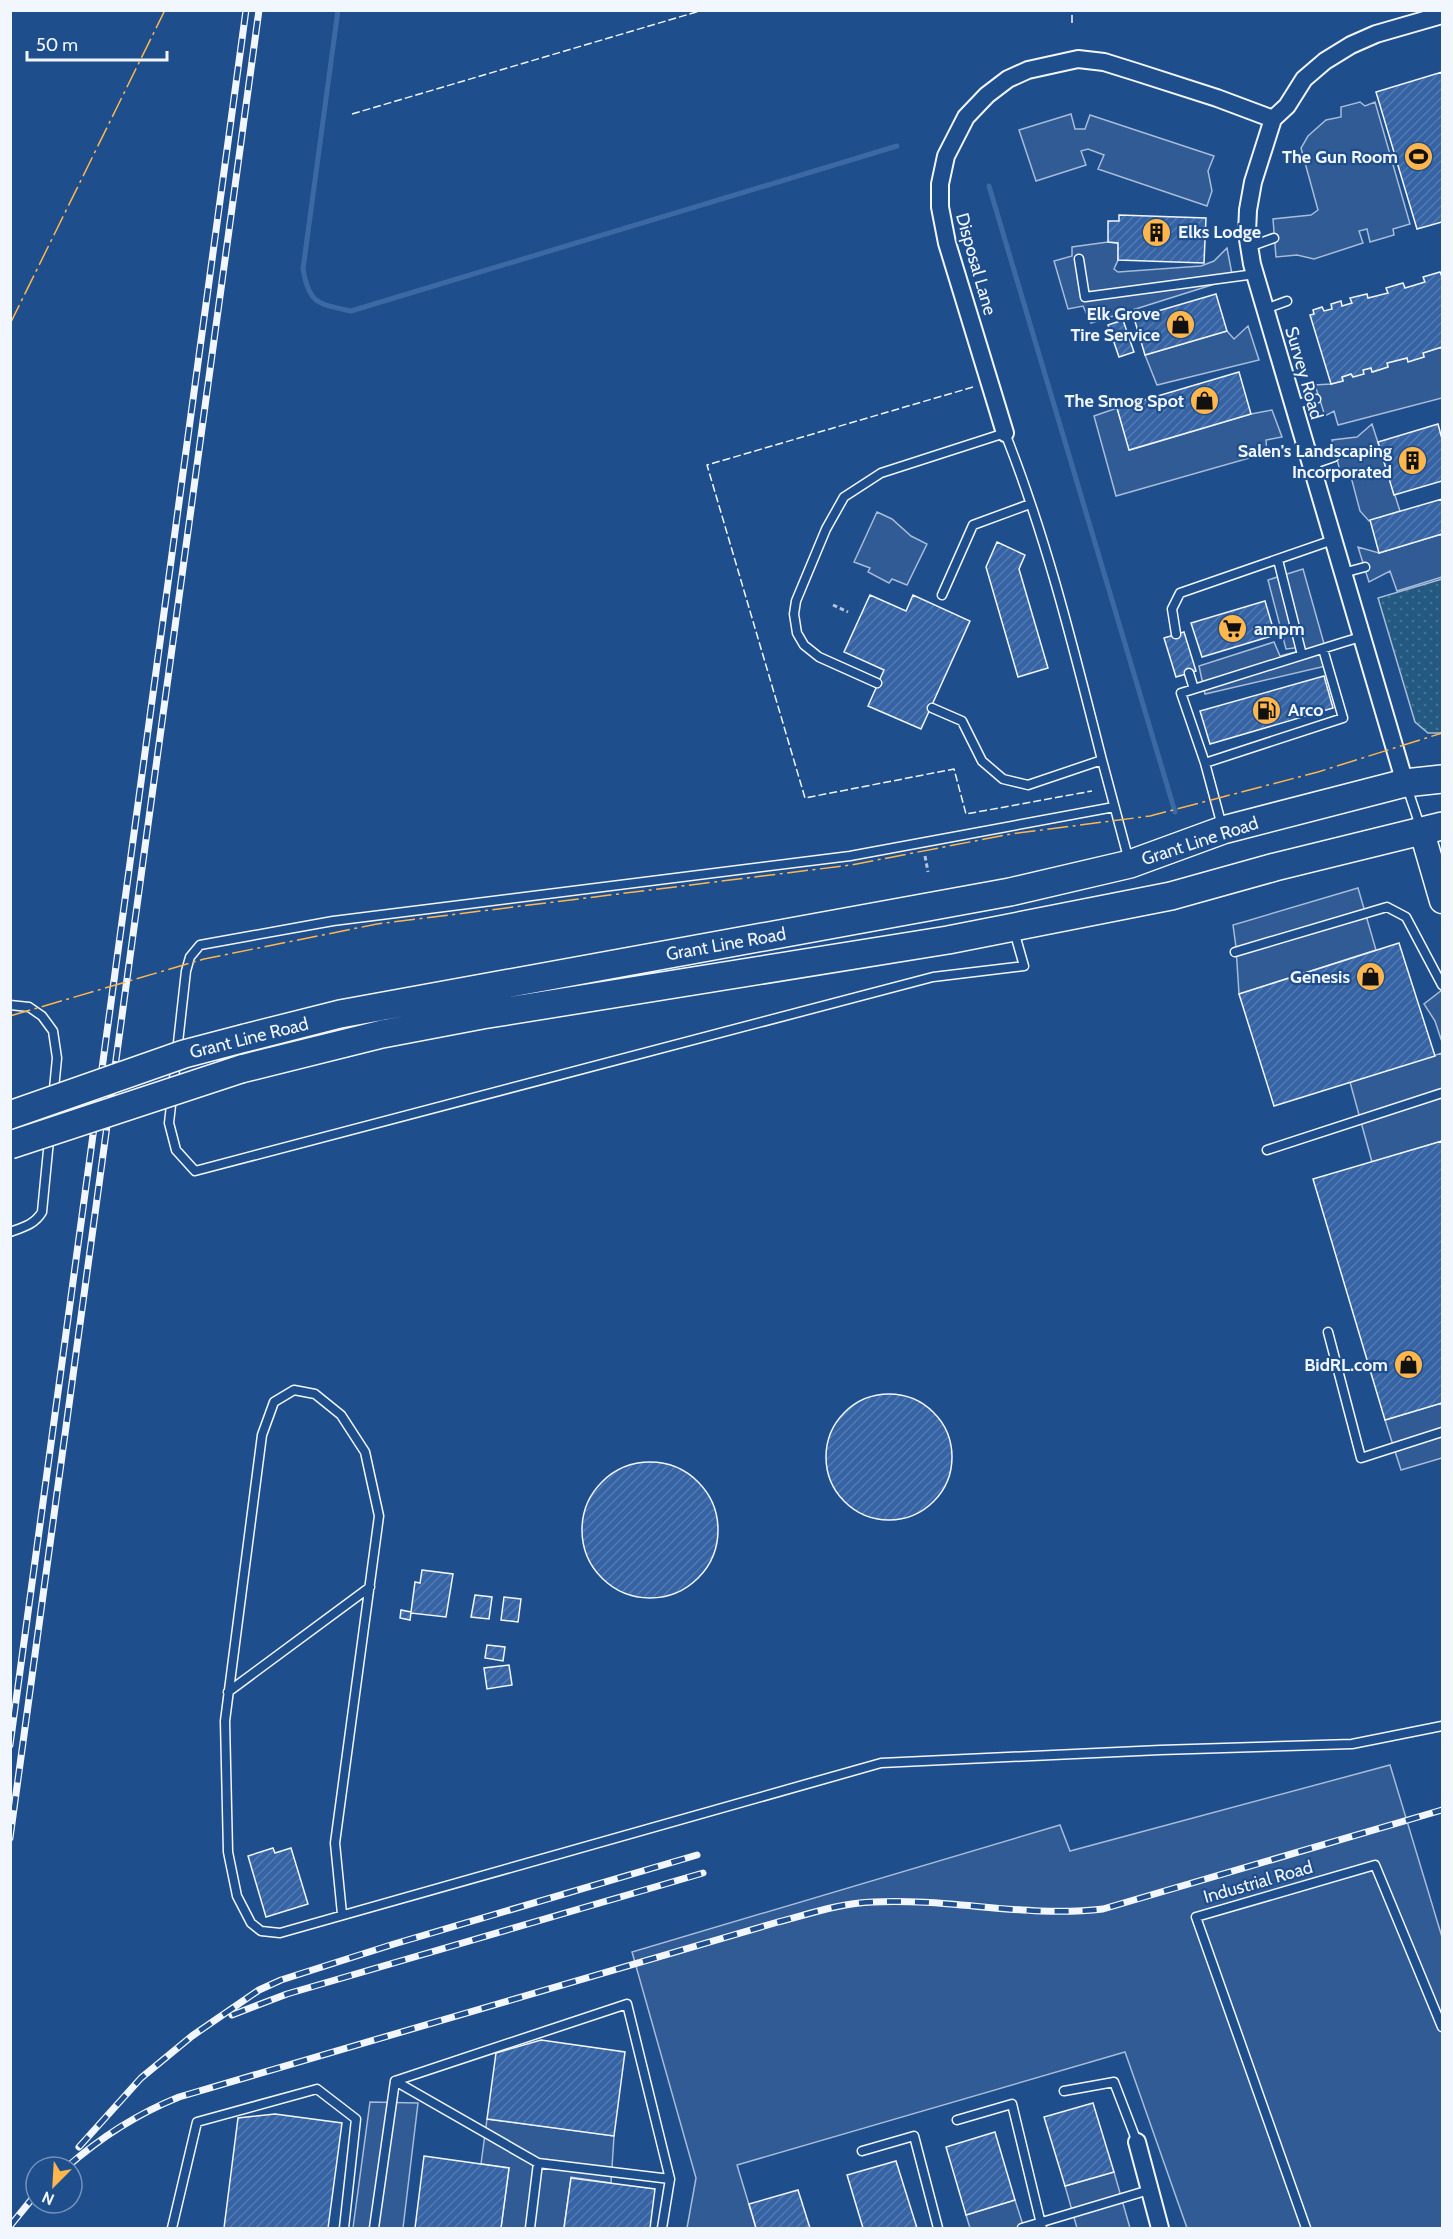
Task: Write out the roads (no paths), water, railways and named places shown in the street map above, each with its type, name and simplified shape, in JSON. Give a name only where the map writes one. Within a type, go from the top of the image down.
[{"type":"main road","name":"Grant Line Road","points":[[10,1115],[184,1054],[340,1014],[1010,892],[1130,864],[1223,830],[1406,783],[1443,778]]},
{"type":"main road","name":"Grant Line Road","points":[[10,1145],[241,1069],[382,1034],[482,1015],[818,962],[1013,927],[1171,896],[1287,863],[1432,829]]},
{"type":"main road","points":[[1432,829],[1443,900]]},
{"type":"street","name":"Survey Road","points":[[1406,783],[1255,273],[1247,233],[1248,210],[1252,182],[1273,119],[1287,106],[1304,79],[1325,61],[1351,45],[1376,34],[1443,15]]},
{"type":"street","name":"Disposal Lane","points":[[1005,434],[946,243],[940,207],[940,184],[946,156],[966,117],[987,95],[1008,80],[1028,70],[1078,59],[1136,72],[1273,119]]},
{"type":"street","points":[[1137,2142],[1160,2229]]},
{"type":"lane","points":[[1249,247],[1274,238]]},
{"type":"lane","points":[[1079,260],[1085,297],[1255,273]]},
{"type":"lane","points":[[1265,309],[1287,301]]},
{"type":"lane","points":[[1293,405],[1317,399]]},
{"type":"lane","points":[[877,683],[819,657],[804,645],[797,633],[794,615],[796,601],[826,529],[844,497],[881,473],[1005,434]]},
{"type":"lane","name":"Disposal Lane","points":[[1005,434],[1030,504],[1067,624],[1130,864]]},
{"type":"lane","points":[[1311,465],[1334,458]]},
{"type":"lane","points":[[942,595],[973,525],[1030,504]]},
{"type":"lane","points":[[1176,634],[1172,609],[1180,593],[1333,540]]},
{"type":"lane","points":[[1278,560],[1302,655]]},
{"type":"lane","points":[[1342,573],[1365,567]]},
{"type":"lane","points":[[1223,830],[1181,693],[1361,637]]},
{"type":"lane","points":[[1204,763],[1343,718],[1323,649]]},
{"type":"lane","points":[[1189,674],[1194,688]]},
{"type":"lane","points":[[932,708],[962,721],[982,761],[1003,779],[1028,785],[1102,760]]},
{"type":"lane","name":"Survey Road","points":[[1406,783],[1432,829]]},
{"type":"lane","points":[[1013,927],[1024,966],[933,977],[195,1171],[176,1150],[169,1123],[186,971],[194,951],[200,945],[333,921],[850,856],[1114,807]]},
{"type":"lane","points":[[1235,952],[1387,907],[1406,917],[1443,985]]},
{"type":"lane","points":[[10,1005],[29,1006],[42,1016],[53,1031],[57,1058],[42,1212],[31,1225],[10,1232]]},
{"type":"lane","points":[[1267,1150],[1443,1093]]},
{"type":"lane","points":[[1328,1332],[1361,1458],[1443,1432]]},
{"type":"lane","points":[[342,1914],[335,1844],[379,1516],[365,1452],[341,1415],[315,1394],[294,1390],[274,1402],[262,1435],[225,1721],[228,1852],[237,1896],[251,1923],[261,1931],[280,1933],[881,1763],[1352,1744],[1443,1726]]},
{"type":"lane","points":[[228,1692],[370,1587]]},
{"type":"lane","name":"Industrial Road","points":[[1306,2229],[1196,1917],[1375,1865],[1442,2024]]},
{"type":"lane","points":[[395,2081],[627,2004],[670,2179],[662,2229]]},
{"type":"lane","points":[[395,2081],[538,2163],[670,2179]]},
{"type":"lane","points":[[374,2229],[395,2081]]},
{"type":"lane","points":[[1064,2091],[1114,2082],[1137,2142]]},
{"type":"lane","points":[[172,2229],[197,2122],[317,2089],[356,2119],[344,2229]]},
{"type":"lane","points":[[957,2120],[1012,2104],[1041,2226]]},
{"type":"lane","points":[[862,2151],[914,2136],[938,2229]]},
{"type":"lane","points":[[530,2229],[538,2163]]},
{"type":"lane","points":[[1022,2229],[1041,2226],[1149,2190]]},
{"type":"waterway","points":[[338,10],[303,269],[305,281],[312,296],[330,306],[351,311],[897,146]]},
{"type":"waterway","points":[[989,186],[1175,812]]},
{"type":"railway","points":[[10,1745],[246,10]]},
{"type":"railway","points":[[10,1838],[259,10]]},
{"type":"railway","points":[[82,2155],[120,2127],[179,2097],[813,1912],[861,1903],[902,1902],[1045,1911],[1103,1909],[1442,1810]]},
{"type":"railway","points":[[79,2147],[141,2078],[192,2036],[259,1990],[281,1980],[394,1944],[697,1855]]},
{"type":"railway","points":[[232,2015],[287,1994],[703,1873]]},
{"type":"railway","points":[[10,2226],[24,2209]]},
{"type":"place","name":"The Gun Room","points":[[1419,157]]},
{"type":"place","name":"Elks Lodge","points":[[1157,232]]},
{"type":"place","name":"Elk Grove Tire Service","points":[[1181,324]]},
{"type":"place","name":"The Smog Spot","points":[[1205,401]]},
{"type":"place","name":"Salen's Landscaping Incorporated","points":[[1413,461]]},
{"type":"place","name":"ampm","points":[[1233,629]]},
{"type":"place","name":"Arco","points":[[1267,710]]},
{"type":"place","name":"Genesis","points":[[1371,977]]},
{"type":"place","name":"BidRL.com","points":[[1409,1365]]}]
